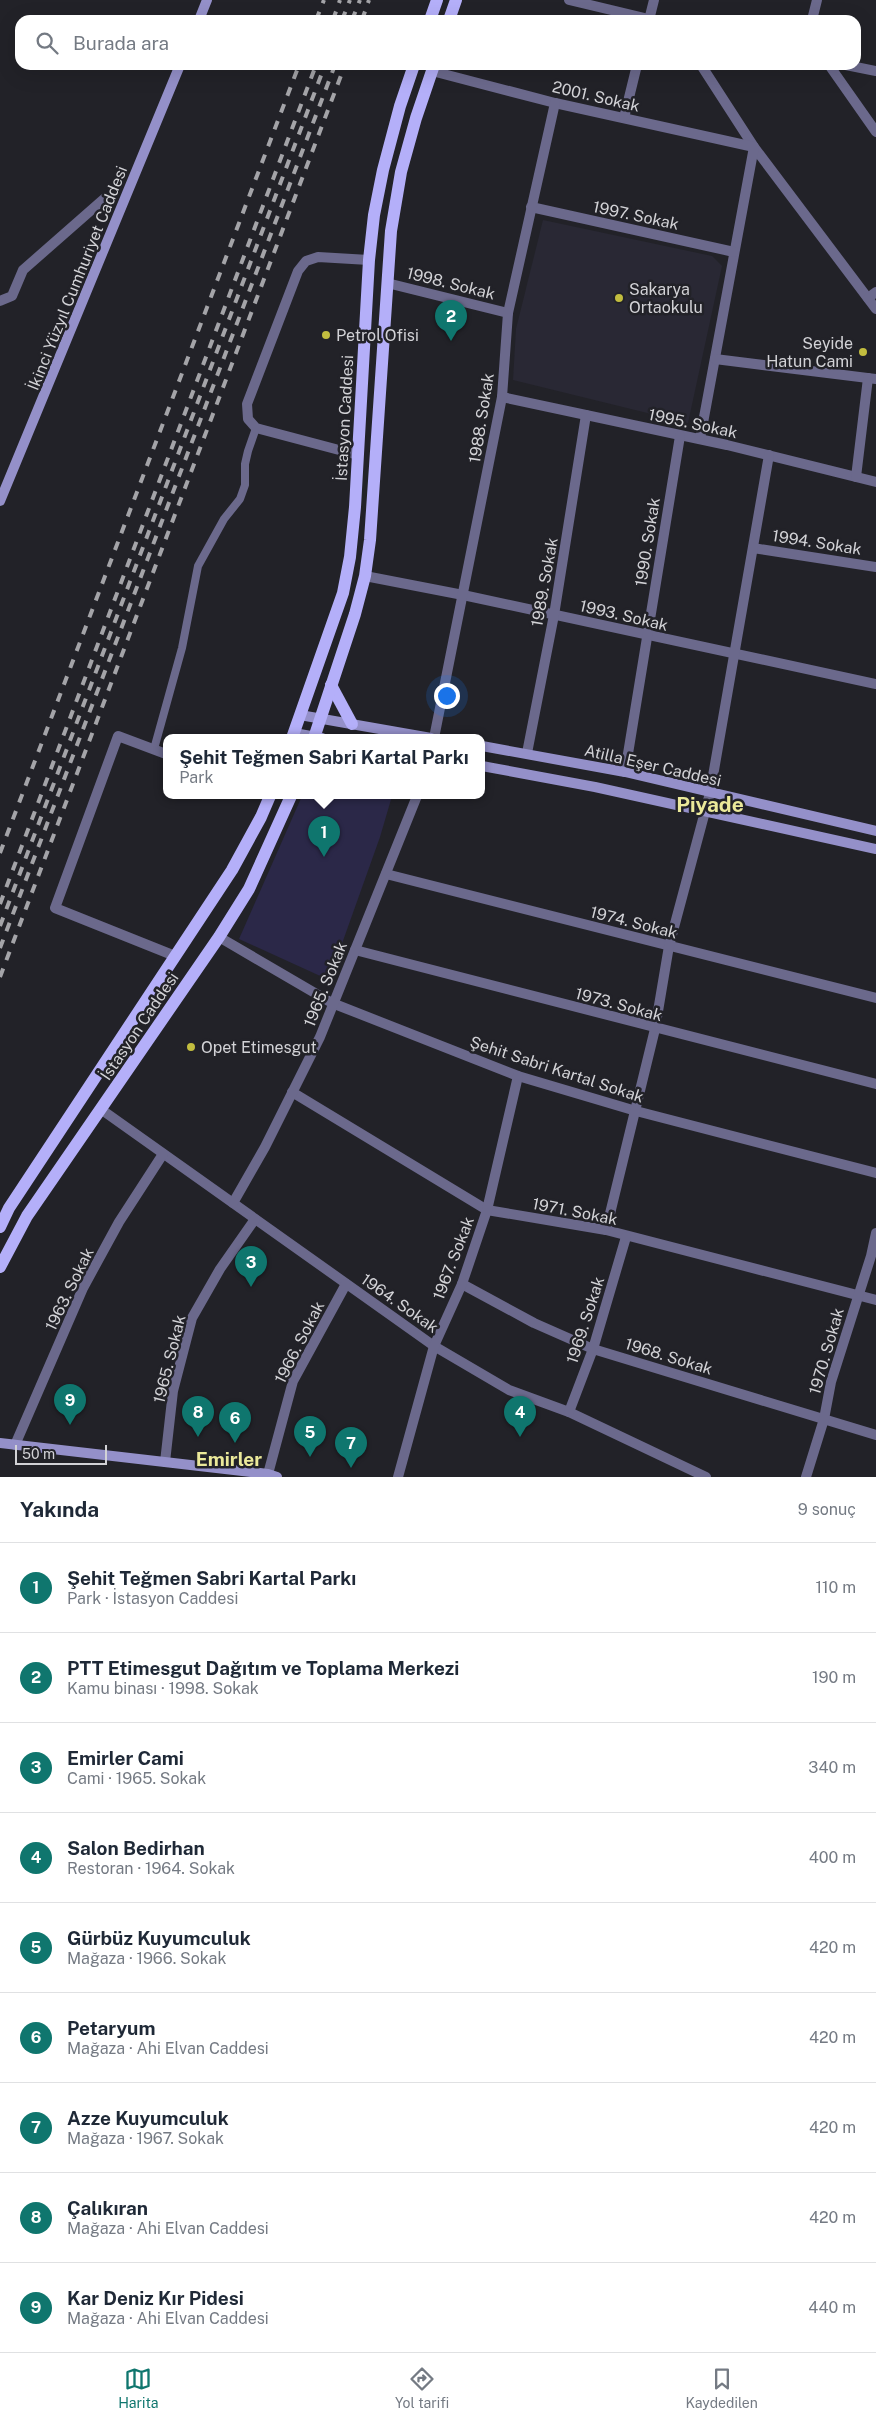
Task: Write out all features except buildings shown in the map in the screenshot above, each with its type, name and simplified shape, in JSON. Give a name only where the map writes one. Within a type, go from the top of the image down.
[{"type":"main road","points":[[201,15],[207,0]]},
{"type":"main road","points":[[432,15],[438,0]]},
{"type":"main road","points":[[451,15],[456,0]]},
{"type":"main road","name":"İkinci Yüzyıl Cumhuriyet Caddesi","points":[[0,501],[178,70]]},
{"type":"main road","name":"İstasyon Caddesi","points":[[294,734],[343,593],[352,541],[369,260],[374,215],[383,170],[400,106],[412,70]]},
{"type":"main road","name":"İstasyon Caddesi","points":[[318,734],[320,718],[355,614],[365,576],[370,540],[391,231],[401,172],[432,70]]},
{"type":"main road","points":[[330,685],[352,724]]},
{"type":"main road","points":[[300,715],[409,734]]},
{"type":"main road","name":"Atilla Eşer Caddesi","points":[[485,746],[625,772],[876,831]]},
{"type":"main road","name":"Atilla Eşer Caddesi","points":[[485,767],[596,787],[876,849]]},
{"type":"main road","name":"İstasyon Caddesi","points":[[0,1226],[9,1208],[232,870],[269,799]]},
{"type":"main road","name":"İstasyon Caddesi","points":[[0,1267],[27,1216],[219,938],[249,889],[290,799]]},
{"type":"main road","points":[[0,1443],[165,1462],[224,1474],[273,1476]]},
{"type":"street","points":[[569,0],[630,15]]},
{"type":"street","points":[[651,15],[654,0]]},
{"type":"street","points":[[814,15],[818,0]]},
{"type":"street","points":[[861,68],[876,71]]},
{"type":"street","name":"2001. Sokak","points":[[440,70],[555,103],[754,147]]},
{"type":"street","points":[[624,118],[636,70]]},
{"type":"street","points":[[703,70],[754,147],[872,295],[876,309]]},
{"type":"street","points":[[833,70],[876,132]]},
{"type":"street","name":"1988. Sokak","points":[[433,734],[502,397],[508,312],[555,103]]},
{"type":"street","points":[[700,439],[754,147]]},
{"type":"street","points":[[0,301],[12,296],[23,270],[105,198]]},
{"type":"street","name":"1997. Sokak","points":[[531,207],[734,252]]},
{"type":"street","points":[[358,455],[256,428],[248,419],[247,404],[298,271],[306,261],[318,257],[369,260]]},
{"type":"street","name":"1998. Sokak","points":[[387,283],[508,312]]},
{"type":"street","points":[[714,359],[872,378],[856,477]]},
{"type":"street","name":"1995. Sokak","points":[[502,397],[700,439],[876,482]]},
{"type":"street","name":"1989. Sokak","points":[[527,753],[554,615],[586,415]]},
{"type":"street","name":"1990. Sokak","points":[[625,772],[680,436]]},
{"type":"street","points":[[606,1230],[655,1029],[669,946],[706,812],[769,456]]},
{"type":"street","name":"1994. Sokak","points":[[753,548],[876,567]]},
{"type":"street","name":"1993. Sokak","points":[[365,576],[463,594],[734,655],[876,684]]},
{"type":"street","points":[[163,753],[118,736],[55,908],[175,956]]},
{"type":"street","name":"1965. Sokak","points":[[233,1203],[265,1147],[320,1037],[332,1003],[416,799]]},
{"type":"street","name":"1974. Sokak","points":[[386,874],[876,998]]},
{"type":"street","name":"Şehit Sabri Kartal Sokak","points":[[219,938],[332,1003],[518,1076],[636,1111],[876,1173]]},
{"type":"street","name":"1973. Sokak","points":[[355,950],[655,1029],[876,1084]]},
{"type":"street","name":"1967. Sokak","points":[[398,1477],[434,1346],[462,1284],[487,1210],[518,1076]]},
{"type":"street","name":"1971. Sokak","points":[[292,1092],[487,1210],[606,1230],[626,1237],[876,1300]]},
{"type":"street","name":"1964. Sokak","points":[[102,1110],[434,1346],[509,1390],[569,1412],[706,1477]]},
{"type":"street","name":"1963. Sokak","points":[[15,1445],[83,1288],[119,1222],[163,1154]]},
{"type":"street","name":"1965. Sokak","points":[[165,1462],[173,1391],[192,1318],[220,1269],[255,1219]]},
{"type":"street","name":"1970. Sokak","points":[[806,1477],[824,1418],[831,1382],[876,1234]]},
{"type":"street","name":"1969. Sokak","points":[[569,1412],[593,1349],[626,1237]]},
{"type":"street","name":"1966. Sokak","points":[[273,1476],[293,1381],[346,1284]]},
{"type":"street","name":"1968. Sokak","points":[[462,1284],[534,1323],[593,1349],[876,1434]]},
{"type":"lane","points":[[154,749],[182,648],[198,566],[224,519],[240,499],[245,485],[245,464],[256,428]]},
{"type":"shaded area","name":"Sakarya Ortaokulu","points":[[543,220],[712,256],[722,266],[688,423],[513,380],[516,329]]},
{"type":"shaded area","points":[[301,799],[391,799],[380,837],[329,980],[239,939]]},
{"type":"railway","points":[[318,15],[324,0]]},
{"type":"railway","points":[[335,15],[340,0]]},
{"type":"railway","points":[[344,15],[350,0]]},
{"type":"railway","points":[[354,15],[360,0]]},
{"type":"railway","points":[[364,15],[369,0]]},
{"type":"railway","points":[[0,853],[297,70]]},
{"type":"railway","points":[[0,904],[314,70]]},
{"type":"railway","points":[[0,926],[323,70]]},
{"type":"railway","points":[[0,948],[333,70]]},
{"type":"railway","points":[[0,977],[343,70]]},
{"type":"place","name":"Sakarya Ortaokulu","points":[[619,298]]},
{"type":"place","name":"Petrol Ofisi","points":[[326,335]]},
{"type":"place","name":"PTT Etimesgut Dağıtım ve Toplama Merkezi","points":[[451,341]]},
{"type":"place","name":"Seyide Hatun Cami","points":[[863,352]]},
{"type":"place","name":"Şehit Teğmen Sabri Kartal Parkı","points":[[324,857]]},
{"type":"place","name":"Opet Etimesgut","points":[[191,1047]]},
{"type":"place","name":"Emirler Cami","points":[[251,1287]]},
{"type":"place","name":"Kar Deniz Kır Pidesi","points":[[70,1425]]},
{"type":"place","name":"Çalıkıran","points":[[198,1437]]},
{"type":"place","name":"Salon Bedirhan","points":[[520,1437]]},
{"type":"place","name":"Petaryum","points":[[235,1443]]},
{"type":"place","name":"Gürbüz Kuyumculuk","points":[[310,1457]]},
{"type":"place","name":"Azze Kuyumculuk","points":[[351,1468]]},
{"type":"district","name":"Piyade","points":[[710,805]]},
{"type":"district","name":"Emirler","points":[[229,1459]]}]
